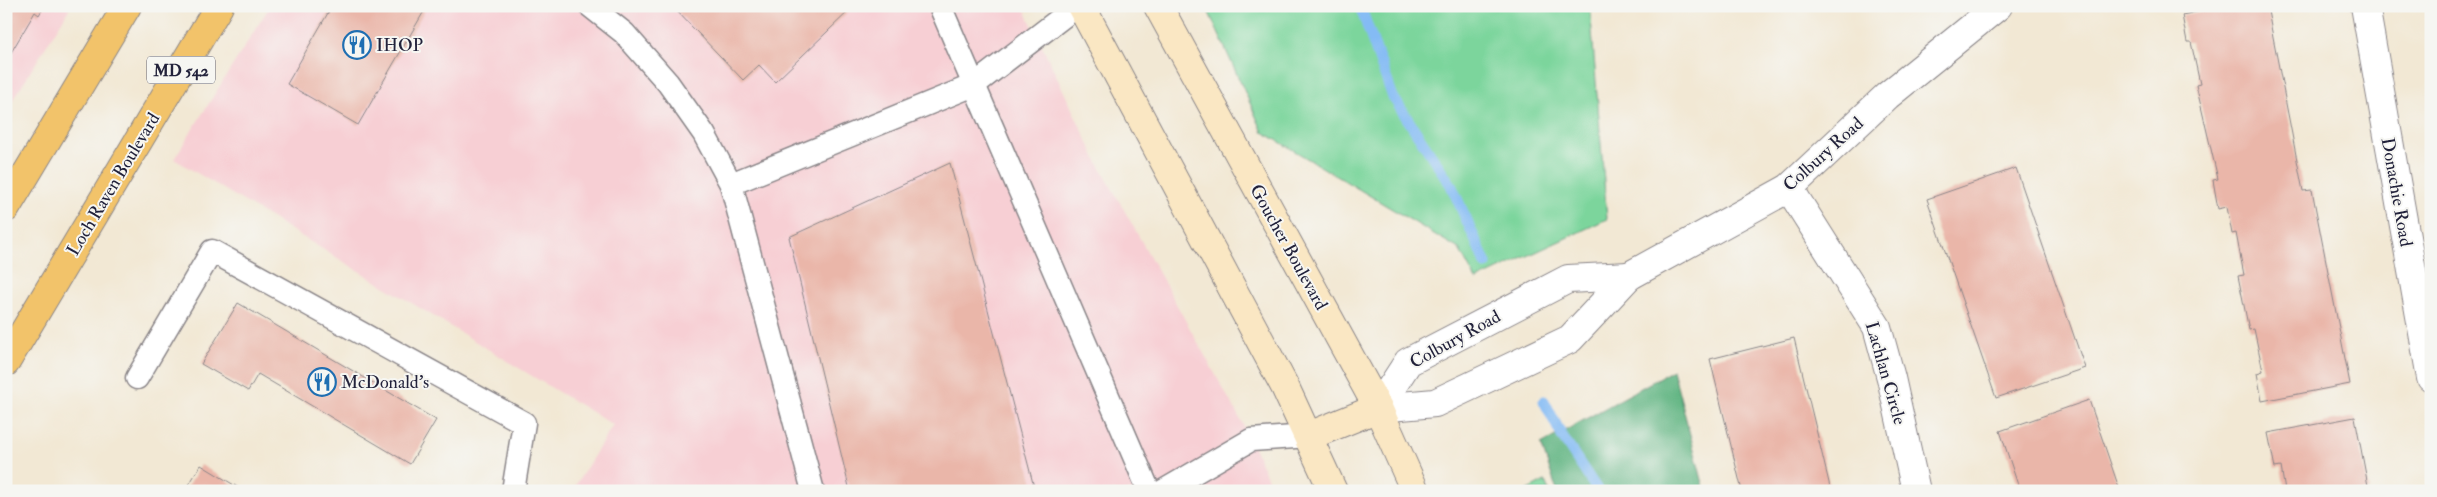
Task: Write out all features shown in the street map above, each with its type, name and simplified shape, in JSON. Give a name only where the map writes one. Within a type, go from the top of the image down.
[{"type":"main road","points":[[6,208],[127,6]]},
{"type":"main road","name":"Loch Raven Boulevard","points":[[6,362],[219,6]]},
{"type":"main road","points":[[1079,6],[1309,436],[1333,491]]},
{"type":"main road","name":"Goucher Boulevard","points":[[1158,6],[1378,408],[1415,491]]},
{"type":"main road","points":[[1309,436],[1378,408]]},
{"type":"street","name":"Colbury Road","points":[[1378,408],[1435,403],[1570,338],[1629,276],[1789,188],[1887,96],[1998,6]]},
{"type":"street","name":"Donachie Road","points":[[2364,6],[2431,378]]},
{"type":"street","name":"Lachlan Circle","points":[[1789,188],[1876,327],[1891,378],[1916,491]]},
{"type":"street","name":"Colbury Road","points":[[1378,408],[1408,362],[1568,279],[1629,276]]},
{"type":"lane","points":[[590,6],[624,32],[668,83],[704,134],[731,184],[813,491]]},
{"type":"lane","points":[[940,6],[1149,491]]},
{"type":"lane","points":[[731,184],[974,85],[1079,6]]},
{"type":"lane","points":[[137,378],[212,250],[524,422],[513,491]]},
{"type":"lane","points":[[1164,491],[1251,440],[1309,436]]},
{"type":"shaded area","points":[[6,6],[71,6],[6,111]]},
{"type":"shaded area","points":[[270,6],[1023,6],[1098,163],[1249,435],[1273,491],[572,491],[613,425],[174,159]]},
{"type":"green space","points":[[1206,6],[1590,6],[1607,219],[1476,280],[1459,249],[1263,132]]},
{"type":"green space","points":[[1673,370],[1705,491],[1557,491],[1541,444]]},
{"type":"green space","points":[[1545,481],[1549,491],[1526,491]]},
{"type":"building","points":[[6,6],[44,6],[39,15],[35,12],[6,61]]},
{"type":"building","name":"IHOP","points":[[332,6],[427,6],[358,125],[287,84]]},
{"type":"building","points":[[672,6],[854,6],[775,82],[759,65],[743,80]]},
{"type":"building","points":[[2226,6],[2267,6],[2303,191],[2312,190],[2350,384],[2262,401],[2257,373],[2263,371],[2254,329],[2249,330],[2238,276],[2244,275],[2236,233],[2232,234],[2227,207],[2218,209],[2213,180],[2218,179],[2196,85],[2200,84],[2191,42],[2187,42],[2182,15]]},
{"type":"building","points":[[950,163],[1035,491],[850,491],[789,237]]},
{"type":"building","points":[[2016,168],[2085,368],[1996,398],[1927,199]]},
{"type":"building","name":"McDonald's","points":[[238,303],[436,420],[410,464],[258,374],[248,391],[201,364]]},
{"type":"building","points":[[1794,338],[1831,491],[1742,491],[1710,359]]},
{"type":"building","points":[[2089,400],[2120,491],[2020,491],[2000,431]]},
{"type":"building","points":[[2355,417],[2369,491],[2285,491],[2281,467],[2275,468],[2268,433]]},
{"type":"building","points":[[201,465],[244,491],[185,491]]},
{"type":"waterway","points":[[1360,6],[1393,97],[1451,185],[1486,264]]},
{"type":"waterway","points":[[1544,401],[1563,438],[1598,491]]},
{"type":"place","name":"IHOP","points":[[357,45]]},
{"type":"place","name":"McDonald's","points":[[322,382]]}]
